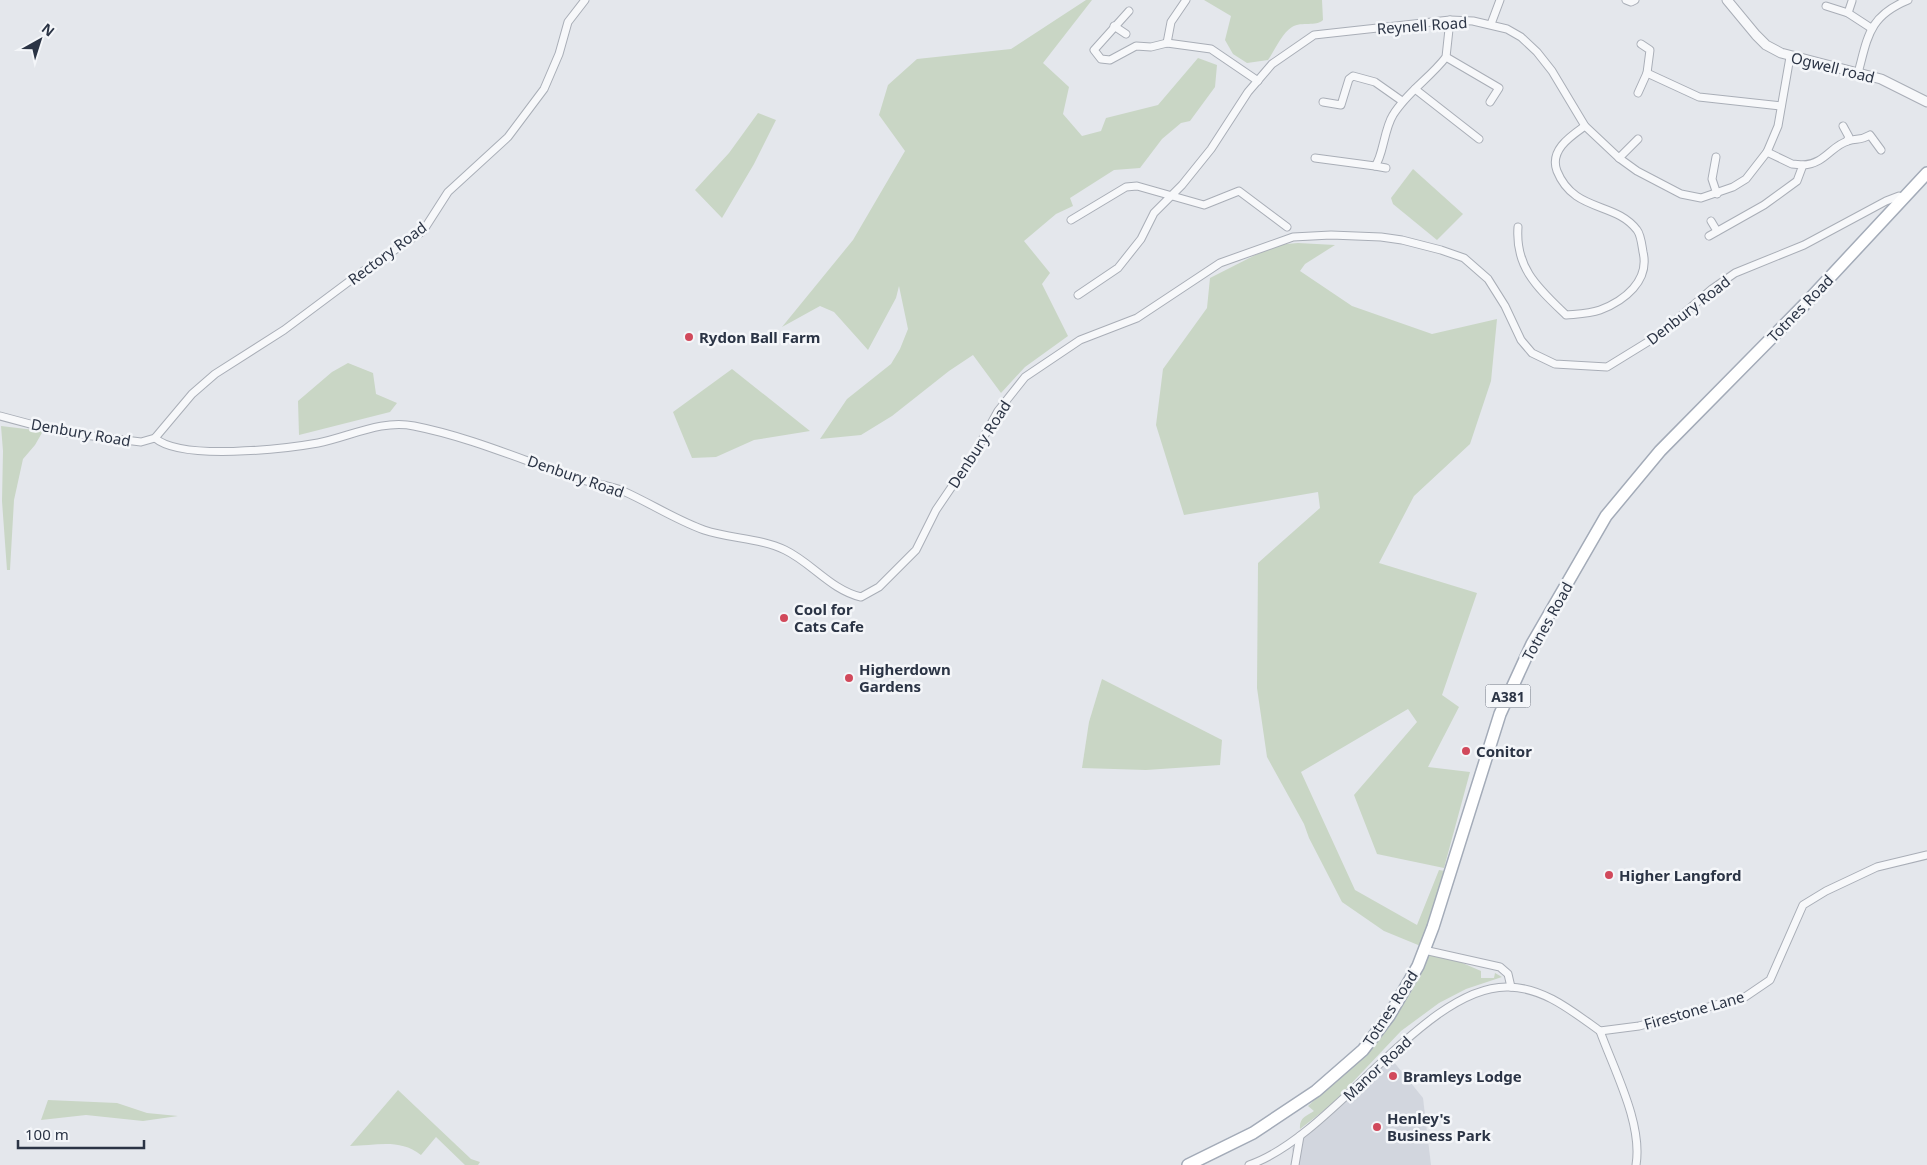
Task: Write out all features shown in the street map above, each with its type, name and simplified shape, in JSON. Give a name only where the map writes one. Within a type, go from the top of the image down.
[{"type":"main road","name":"Totnes Road","points":[[1188,1165],[1280,1117],[1336,1075],[1363,1050],[1389,1016],[1409,983],[1424,950],[1500,714],[1532,644],[1606,516],[1660,451],[1805,304],[1927,172]]},
{"type":"street","name":"Rectory Road","points":[[155,438],[192,394],[215,374],[269,341],[359,274],[423,231],[448,192],[508,137],[544,89],[559,54],[568,22],[585,0]]},
{"type":"street","points":[[1167,43],[1171,22],[1186,0]]},
{"type":"street","points":[[1490,24],[1500,0]]},
{"type":"street","points":[[1626,0],[1631,2],[1636,0]]},
{"type":"street","name":"Ogwell road","points":[[1727,0],[1760,40],[1790,57],[1881,79],[1927,102]]},
{"type":"street","points":[[1858,73],[1870,28],[1885,11],[1908,0]]},
{"type":"street","points":[[1848,12],[1852,1]]},
{"type":"street","points":[[1826,6],[1848,12],[1870,28]]},
{"type":"street","points":[[1078,295],[1118,268],[1141,239],[1154,213],[1182,185],[1211,149],[1258,81],[1211,49],[1167,43],[1150,48],[1136,46],[1110,60],[1101,59],[1094,50],[1129,11]]},
{"type":"street","points":[[1375,166],[1379,159],[1386,129],[1402,101],[1446,58],[1450,20]]},
{"type":"street","name":"Reynell Road","points":[[1258,81],[1272,64],[1314,35],[1450,20],[1490,24],[1521,37],[1537,52],[1552,71],[1585,126],[1619,158],[1638,171],[1681,194],[1701,198],[1717,194],[1746,179],[1767,152],[1778,126],[1790,57]]},
{"type":"street","points":[[1114,26],[1126,34]]},
{"type":"street","points":[[1638,93],[1647,73],[1650,50],[1641,44]]},
{"type":"street","points":[[1446,58],[1498,88],[1490,102]]},
{"type":"street","points":[[1647,73],[1699,97],[1781,106]]},
{"type":"street","points":[[1323,102],[1341,105],[1350,79],[1353,76],[1375,82],[1402,101]]},
{"type":"street","points":[[1415,89],[1479,139]]},
{"type":"street","points":[[1518,227],[1517,241],[1521,263],[1545,295],[1566,315],[1599,310],[1625,297],[1638,286],[1644,257],[1638,231],[1626,220],[1574,195],[1562,182],[1556,166],[1558,149],[1566,139],[1585,126]]},
{"type":"street","points":[[1843,126],[1849,137],[1847,141]]},
{"type":"street","points":[[1767,152],[1792,164],[1803,165],[1818,162],[1847,141],[1859,142],[1870,135],[1881,150]]},
{"type":"street","points":[[1619,158],[1638,139]]},
{"type":"street","points":[[1716,157],[1712,179],[1717,194]]},
{"type":"street","points":[[1315,158],[1386,168]]},
{"type":"street","points":[[1709,236],[1764,205],[1797,181],[1803,165]]},
{"type":"street","points":[[1071,220],[1126,187],[1146,187],[1204,205],[1239,191],[1287,227]]},
{"type":"street","name":"Denbury Road","points":[[0,416],[60,432],[141,442],[155,438],[160,442],[178,448],[232,452],[318,443],[393,424],[426,428],[479,443],[576,478],[620,490],[704,530],[757,541],[785,550],[845,593],[861,597],[879,587],[916,550],[936,510],[976,451],[998,411],[1025,377],[1080,340],[1137,318],[1220,263],[1292,237],[1331,235],[1402,240],[1441,250],[1464,258],[1488,280],[1506,306],[1521,340],[1532,353],[1555,364],[1607,367],[1659,335],[1712,289],[1735,273],[1804,245],[1886,201],[1899,196],[1905,198]]},
{"type":"street","points":[[1711,221],[1718,231]]},
{"type":"street","name":"Firestone Lane","points":[[1600,1031],[1639,1026],[1745,997],[1770,980],[1803,905],[1826,890],[1877,867],[1927,856]]},
{"type":"street","points":[[1424,950],[1500,967],[1508,974],[1511,987],[1540,994],[1573,1010],[1600,1031],[1635,1132],[1638,1152],[1636,1165]]},
{"type":"street","name":"Manor Road","points":[[1249,1165],[1300,1136],[1353,1092],[1396,1050],[1444,1010],[1477,993],[1511,987]]},
{"type":"street","points":[[1295,1165],[1300,1136]]},
{"type":"shaded area","points":[[1389,1056],[1423,1098],[1431,1165],[1297,1165],[1292,1149],[1300,1136]]},
{"type":"green space","points":[[1086,0],[1092,0],[1043,63],[1069,87],[1063,114],[1082,136],[1101,131],[1106,118],[1158,105],[1198,58],[1217,65],[1215,87],[1190,121],[1181,123],[1162,139],[1140,168],[1114,170],[1070,198],[1073,206],[1056,214],[1024,241],[1050,273],[1042,284],[1068,336],[1025,367],[1001,393],[973,355],[949,371],[892,416],[861,435],[820,439],[847,399],[891,364],[900,349],[908,329],[899,286],[896,298],[868,350],[834,312],[820,306],[782,327],[853,240],[905,151],[879,115],[888,85],[917,59],[1011,49]]},
{"type":"green space","points":[[1204,0],[1322,0],[1323,20],[1317,23],[1300,24],[1292,27],[1282,37],[1268,60],[1247,63],[1233,54],[1225,40],[1231,16]]},
{"type":"green space","points":[[758,113],[776,120],[754,164],[722,218],[695,190],[729,153]]},
{"type":"green space","points":[[1413,169],[1463,214],[1437,240],[1393,204],[1391,198]]},
{"type":"green space","points":[[1298,243],[1335,245],[1305,264],[1300,271],[1352,306],[1432,334],[1497,319],[1491,381],[1470,444],[1414,496],[1379,563],[1477,593],[1442,695],[1459,707],[1428,767],[1470,772],[1444,868],[1377,854],[1354,795],[1417,722],[1408,709],[1301,772],[1355,890],[1417,925],[1439,870],[1445,871],[1423,947],[1384,931],[1342,902],[1309,838],[1304,824],[1267,757],[1257,688],[1258,563],[1320,508],[1318,492],[1184,515],[1156,425],[1163,369],[1207,308],[1210,278],[1275,245]]},
{"type":"green space","points":[[348,363],[373,373],[376,394],[397,403],[390,412],[299,435],[298,401],[332,372]]},
{"type":"green space","points":[[732,369],[810,431],[754,440],[716,457],[692,458],[673,412]]},
{"type":"green space","points":[[1,426],[43,431],[35,445],[23,459],[14,500],[10,570],[7,570],[2,501],[3,451]]},
{"type":"green space","points":[[1102,679],[1222,740],[1220,765],[1146,770],[1082,768],[1089,722]]},
{"type":"green space","points":[[1429,953],[1451,958],[1481,971],[1481,978],[1494,978],[1495,973],[1502,977],[1466,989],[1439,1003],[1401,1031],[1331,1105],[1300,1129],[1302,1120],[1314,1111],[1308,1106],[1342,1075],[1410,994]]},
{"type":"green space","points":[[398,1090],[471,1159],[480,1162],[478,1165],[465,1165],[436,1137],[421,1155],[404,1146],[378,1144],[350,1146]]},
{"type":"green space","points":[[48,1100],[117,1103],[147,1113],[178,1116],[143,1121],[86,1115],[41,1120]]},
{"type":"place","name":"Rydon Ball Farm","points":[[689,337]]},
{"type":"place","name":"Cool for Cats Cafe","points":[[784,618]]},
{"type":"place","name":"Higherdown Gardens","points":[[849,678]]},
{"type":"place","name":"Conitor","points":[[1466,751]]},
{"type":"place","name":"Higher Langford","points":[[1609,875]]},
{"type":"place","name":"Bramleys Lodge","points":[[1393,1076]]},
{"type":"place","name":"Henley's Business Park","points":[[1377,1127]]}]
